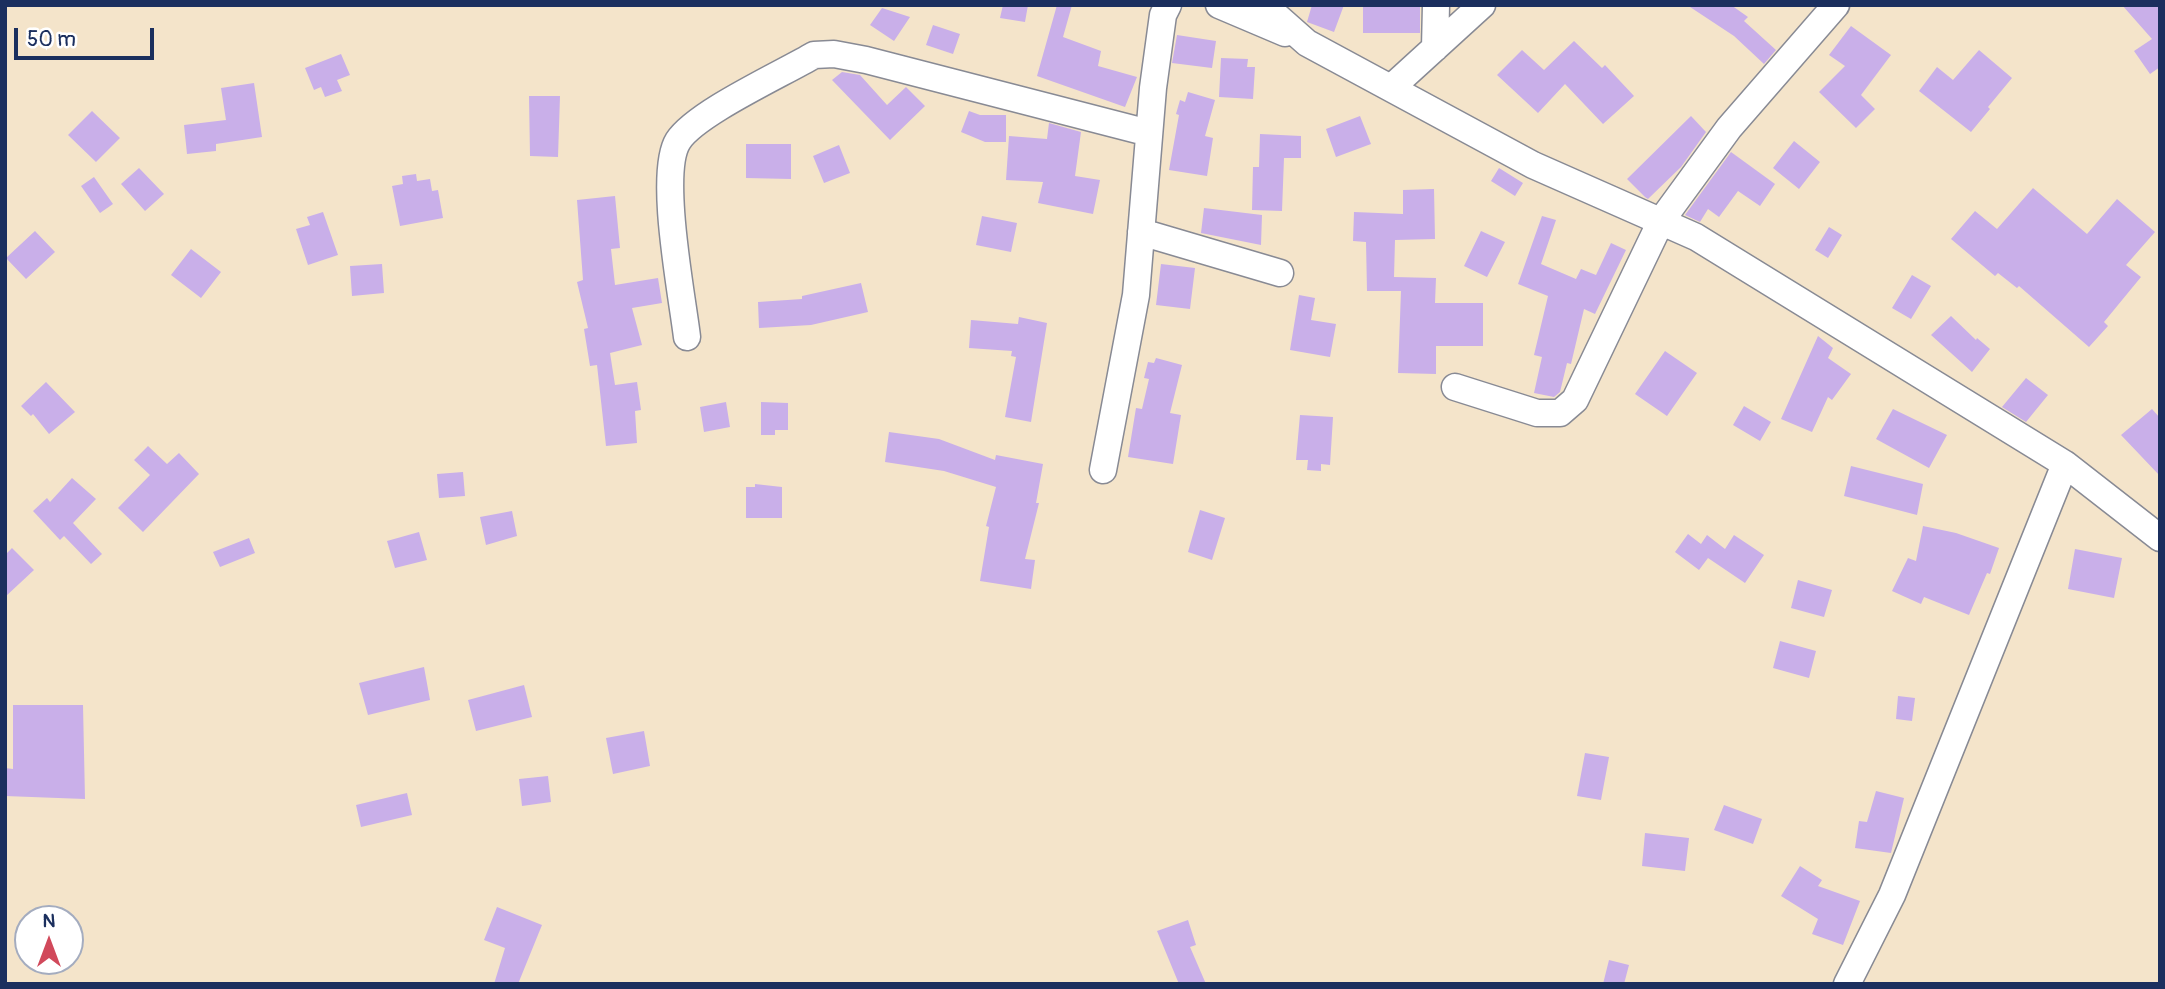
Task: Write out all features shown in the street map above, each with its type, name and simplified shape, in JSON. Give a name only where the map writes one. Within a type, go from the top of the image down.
[{"type":"street","points":[[1103,470],[1136,295],[1149,133],[1163,15],[1168,5]]},
{"type":"street","points":[[1219,5],[1307,43],[1533,165],[1696,237],[2065,464],[2160,538]]},
{"type":"street","points":[[1264,5],[1307,43]]},
{"type":"street","points":[[1435,48],[1436,5]]},
{"type":"street","points":[[1392,88],[1482,5]]},
{"type":"street","points":[[1455,387],[1537,413],[1560,413],[1575,400],[1661,221],[1728,128],[1836,5]]},
{"type":"street","points":[[687,337],[668,178],[678,141],[700,120],[814,55],[834,54],[866,60],[1149,133]]},
{"type":"street","points":[[1142,232],[1280,273]]},
{"type":"street","points":[[1847,984],[1892,895],[2065,464]]},
{"type":"building","points":[[1003,5],[1028,5],[1025,22],[1000,18]]},
{"type":"building","points":[[1057,5],[1072,5],[1063,37],[1101,51],[1098,66],[1137,77],[1125,107],[1037,76]]},
{"type":"building","points":[[1312,5],[1344,5],[1334,32],[1307,22]]},
{"type":"building","points":[[1363,5],[1420,5],[1420,33],[1363,33]]},
{"type":"building","points":[[1687,5],[1731,5],[1748,17],[1744,21],[1776,50],[1764,64],[1734,36]]},
{"type":"building","points":[[2122,5],[2160,5],[2160,67],[2150,74],[2134,51],[2152,39]]},
{"type":"building","points":[[882,8],[910,17],[894,41],[870,25]]},
{"type":"building","points":[[933,25],[960,34],[953,54],[926,45]]},
{"type":"building","points":[[1851,26],[1891,55],[1861,95],[1875,109],[1856,128],[1819,92],[1845,66],[1829,55]]},
{"type":"building","points":[[1177,35],[1216,41],[1212,68],[1172,63]]},
{"type":"building","points":[[1574,41],[1602,68],[1605,65],[1634,96],[1603,124],[1565,84],[1538,113],[1497,75],[1522,50],[1544,70]]},
{"type":"building","points":[[1979,50],[2012,78],[1971,132],[1919,91],[1937,67],[1953,80]]},
{"type":"building","points":[[341,54],[350,75],[337,80],[342,91],[325,97],[321,87],[314,90],[305,68]]},
{"type":"building","points":[[1221,58],[1248,59],[1247,67],[1255,67],[1253,99],[1219,97]]},
{"type":"building","points":[[842,72],[860,75],[887,105],[906,87],[925,106],[890,140],[832,80]]},
{"type":"building","points":[[254,83],[262,137],[216,144],[216,151],[187,154],[184,125],[226,120],[221,88]]},
{"type":"building","points":[[1188,92],[1215,100],[1205,136],[1213,138],[1207,176],[1169,170],[1179,115],[1176,114],[1180,100],[1185,102]]},
{"type":"building","points":[[529,96],[560,96],[558,157],[530,156]]},
{"type":"building","points":[[92,111],[120,138],[96,162],[68,135]]},
{"type":"building","points":[[969,111],[980,115],[1006,115],[1006,142],[985,142],[961,132]]},
{"type":"building","points":[[1360,116],[1371,144],[1336,157],[1326,129]]},
{"type":"building","points":[[1691,116],[1706,132],[1681,167],[1648,199],[1627,179]]},
{"type":"building","points":[[1049,123],[1081,132],[1075,176],[1100,180],[1093,214],[1038,203],[1043,182],[1006,180],[1009,136],[1047,139]]},
{"type":"building","points":[[1260,134],[1301,136],[1301,158],[1284,158],[1282,211],[1252,210],[1253,167],[1259,167]]},
{"type":"building","points":[[1794,141],[1820,162],[1799,189],[1773,168]]},
{"type":"building","points":[[746,144],[791,144],[791,179],[746,178]]},
{"type":"building","points":[[839,145],[850,173],[824,183],[813,156]]},
{"type":"building","points":[[1731,152],[1775,184],[1760,206],[1738,191],[1719,217],[1708,209],[1700,222],[1685,215]]},
{"type":"building","points":[[139,168],[164,194],[145,211],[121,184]]},
{"type":"building","points":[[1499,168],[1523,183],[1515,196],[1491,181]]},
{"type":"building","points":[[416,174],[417,181],[430,179],[432,191],[438,190],[443,218],[400,226],[392,186],[403,184],[402,176]]},
{"type":"building","points":[[94,177],[113,204],[100,213],[81,186]]},
{"type":"building","points":[[2033,188],[2087,234],[2117,199],[2155,232],[2126,265],[2141,277],[2104,322],[2108,326],[2089,347],[2019,286],[2017,288],[1998,273],[1995,276],[1951,239],[1975,211],[1997,229]]},
{"type":"building","points":[[1434,189],[1435,239],[1395,240],[1394,277],[1436,278],[1435,303],[1483,303],[1483,346],[1436,346],[1436,374],[1398,373],[1401,291],[1367,291],[1366,242],[1353,241],[1354,212],[1403,214],[1403,190]]},
{"type":"building","points":[[615,196],[620,248],[611,249],[615,285],[658,278],[662,303],[632,308],[642,345],[610,353],[615,385],[637,382],[641,410],[635,411],[637,443],[606,446],[597,365],[590,366],[584,329],[588,328],[577,282],[583,280],[577,200]]},
{"type":"building","points":[[1204,208],[1262,215],[1261,245],[1201,233]]},
{"type":"building","points":[[323,212],[338,255],[308,265],[296,229],[310,225],[307,217]]},
{"type":"building","points":[[982,216],[1017,223],[1011,252],[976,245]]},
{"type":"building","points":[[1542,216],[1556,220],[1541,264],[1576,279],[1581,269],[1596,275],[1611,243],[1626,250],[1595,314],[1584,309],[1571,364],[1567,363],[1560,392],[1554,397],[1534,393],[1542,357],[1534,355],[1548,296],[1518,284]]},
{"type":"building","points":[[1829,227],[1842,235],[1828,258],[1815,250]]},
{"type":"building","points":[[35,231],[55,252],[26,279],[6,258]]},
{"type":"building","points":[[1481,231],[1505,242],[1487,277],[1464,266]]},
{"type":"building","points":[[191,249],[221,272],[201,298],[171,275]]},
{"type":"building","points":[[382,264],[384,293],[352,296],[350,266]]},
{"type":"building","points":[[1161,264],[1195,268],[1190,309],[1156,305]]},
{"type":"building","points":[[1912,275],[1931,286],[1911,319],[1892,308]]},
{"type":"building","points":[[861,283],[868,312],[811,325],[759,328],[758,302],[802,299],[802,296]]},
{"type":"building","points":[[1299,295],[1315,298],[1311,320],[1336,324],[1330,357],[1290,350]]},
{"type":"building","points":[[1951,316],[1976,340],[1977,338],[1990,349],[1972,372],[1931,335]]},
{"type":"building","points":[[1019,317],[1047,323],[1031,422],[1005,417],[1016,357],[1011,356],[1012,351],[969,348],[971,320],[1018,324]]},
{"type":"building","points":[[1818,336],[1833,348],[1828,358],[1851,374],[1832,400],[1828,397],[1812,432],[1781,419]]},
{"type":"building","points":[[1665,351],[1697,373],[1667,416],[1635,394]]},
{"type":"building","points":[[1156,358],[1182,365],[1170,413],[1181,415],[1173,464],[1128,457],[1136,408],[1142,409],[1149,379],[1144,378],[1148,362],[1154,363]]},
{"type":"building","points":[[2026,378],[2048,395],[2026,422],[2002,407]]},
{"type":"building","points":[[46,382],[75,412],[49,434],[33,414],[31,416],[21,406]]},
{"type":"building","points":[[726,402],[730,427],[704,432],[700,407]]},
{"type":"building","points":[[761,402],[788,403],[788,430],[775,430],[775,435],[761,435]]},
{"type":"building","points":[[1744,406],[1771,422],[1760,441],[1733,425]]},
{"type":"building","points":[[1893,409],[1947,435],[1929,468],[1876,439]]},
{"type":"building","points":[[2152,409],[2160,418],[2160,476],[2121,435]]},
{"type":"building","points":[[1300,415],[1333,417],[1330,465],[1321,464],[1321,471],[1307,470],[1308,460],[1296,460]]},
{"type":"building","points":[[889,432],[939,439],[995,460],[996,455],[1043,464],[1036,503],[1039,503],[1025,559],[1035,560],[1031,589],[980,581],[989,527],[986,526],[996,487],[944,471],[885,462]]},
{"type":"building","points":[[148,446],[167,464],[179,453],[199,474],[143,532],[118,508],[150,475],[134,460]]},
{"type":"building","points":[[1851,466],[1923,484],[1917,515],[1844,496]]},
{"type":"building","points":[[463,472],[465,496],[439,498],[437,474]]},
{"type":"building","points":[[72,478],[96,499],[73,523],[102,554],[91,564],[64,536],[60,540],[33,511],[47,498],[50,502]]},
{"type":"building","points":[[755,484],[782,487],[782,518],[746,518],[746,487],[755,487]]},
{"type":"building","points":[[1200,510],[1225,518],[1212,560],[1188,552]]},
{"type":"building","points":[[512,511],[517,536],[486,545],[480,517]]},
{"type":"building","points":[[1923,526],[1956,533],[1999,548],[1990,574],[1987,573],[1969,615],[1924,597],[1921,604],[1892,591],[1908,558],[1916,561]]},
{"type":"building","points":[[419,532],[427,560],[395,568],[387,541]]},
{"type":"building","points":[[1688,534],[1701,544],[1707,535],[1725,549],[1734,535],[1764,555],[1745,583],[1708,558],[1699,570],[1675,552]]},
{"type":"building","points":[[249,538],[255,553],[220,567],[213,552]]},
{"type":"building","points":[[12,548],[34,570],[5,597],[5,555]]},
{"type":"building","points":[[2075,549],[2122,558],[2114,598],[2068,589]]},
{"type":"building","points":[[1798,580],[1832,590],[1824,617],[1791,608]]},
{"type":"building","points":[[1780,641],[1816,651],[1809,678],[1773,668]]},
{"type":"building","points":[[424,667],[430,700],[368,715],[359,683]]},
{"type":"building","points":[[524,685],[532,717],[476,731],[468,700]]},
{"type":"building","points":[[1898,696],[1915,698],[1912,721],[1896,719]]},
{"type":"building","points":[[13,705],[83,705],[85,799],[5,796],[5,768],[13,769]]},
{"type":"building","points":[[644,731],[650,766],[613,774],[606,738]]},
{"type":"building","points":[[1585,753],[1609,757],[1601,800],[1577,796]]},
{"type":"building","points":[[548,776],[551,802],[522,806],[519,779]]},
{"type":"building","points":[[1876,791],[1904,798],[1891,853],[1855,848],[1859,821],[1867,822]]},
{"type":"building","points":[[407,793],[412,815],[361,827],[356,805]]},
{"type":"building","points":[[1724,805],[1762,819],[1753,844],[1714,830]]},
{"type":"building","points":[[1645,833],[1689,838],[1685,871],[1642,866]]},
{"type":"building","points":[[1800,866],[1822,880],[1818,886],[1860,901],[1843,945],[1812,934],[1818,919],[1781,896]]},
{"type":"building","points":[[497,907],[542,925],[518,984],[494,984],[505,948],[484,940]]},
{"type":"building","points":[[1188,920],[1196,945],[1190,947],[1206,984],[1179,984],[1157,931]]},
{"type":"building","points":[[1609,960],[1629,965],[1624,984],[1603,984]]}]
